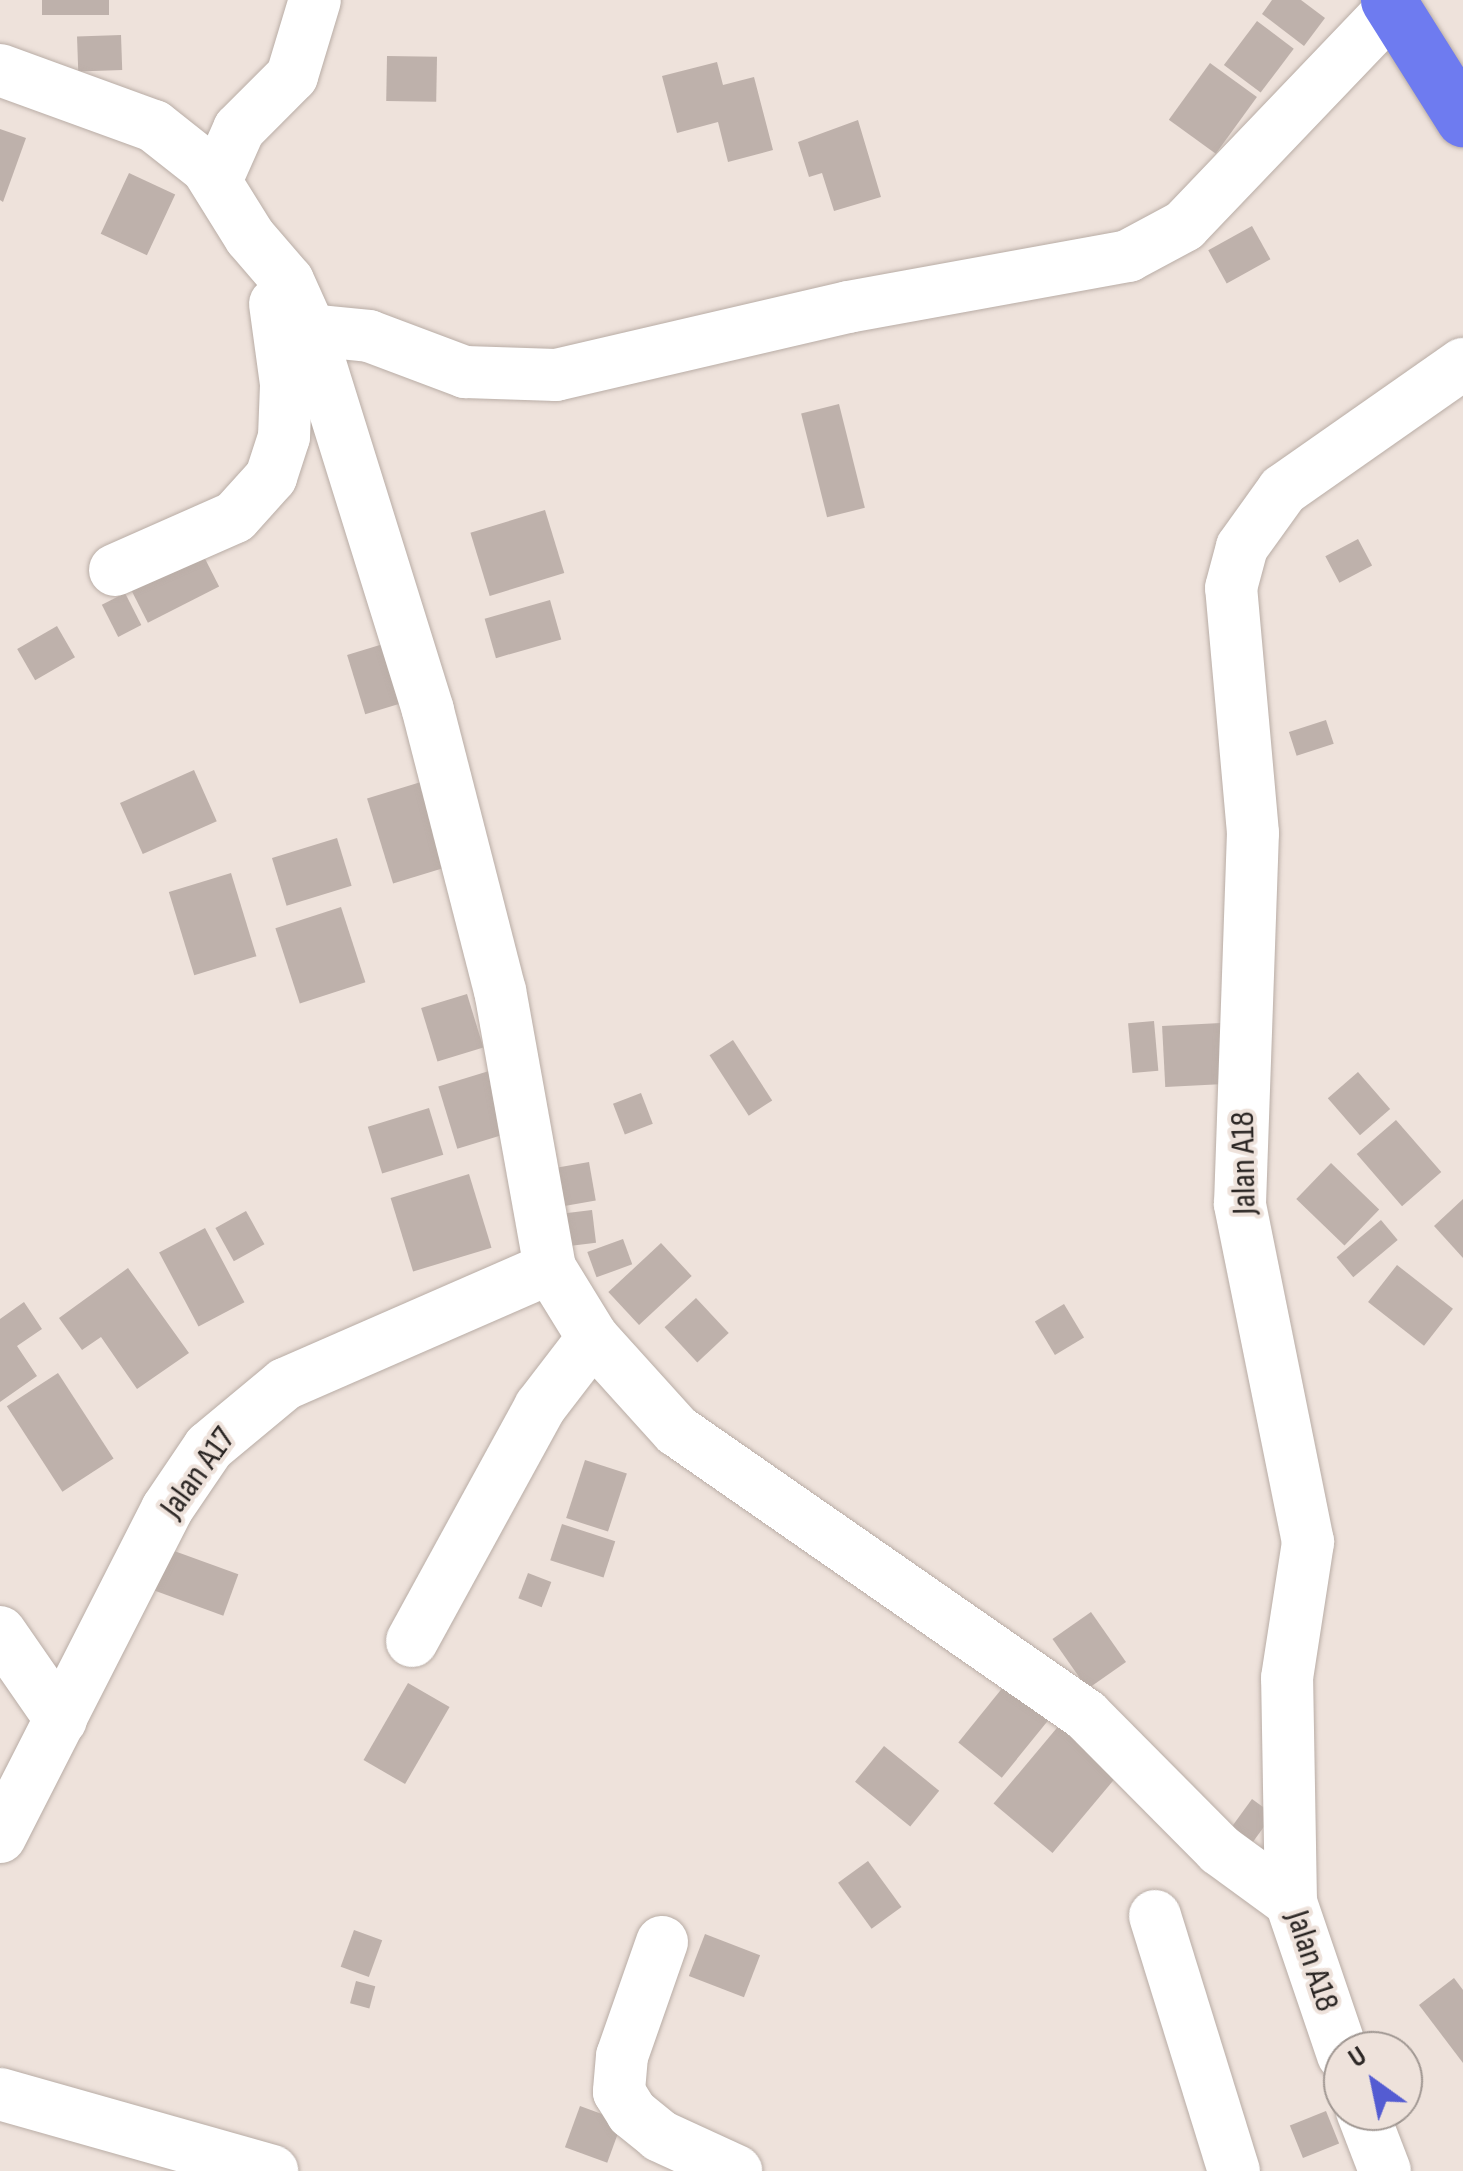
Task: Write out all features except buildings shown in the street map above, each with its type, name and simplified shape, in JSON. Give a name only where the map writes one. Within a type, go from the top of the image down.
[{"type":"highway","points":[[1390,4],[1463,119]]},
{"type":"street","points":[[216,181],[240,129],[292,76],[315,0]]},
{"type":"street","points":[[310,330],[369,336],[465,372],[556,375],[848,307],[1128,256],[1184,226],[1390,4]]},
{"type":"street","points":[[0,70],[154,126],[216,181],[276,267],[310,330],[422,691],[500,990],[550,1268],[592,1338],[677,1431],[1086,1714],[1220,1850],[1291,1902]]},
{"type":"street","points":[[116,570],[235,516],[271,476],[284,437],[286,384],[276,267]]},
{"type":"street","name":"Jalan A18","points":[[1335,2031],[1291,1902],[1286,1678],[1308,1542],[1240,1204],[1253,833],[1231,588],[1242,546],[1284,490],[1463,364]]},
{"type":"street","name":"Jalan A17","points":[[0,1837],[168,1508],[209,1447],[245,1411],[285,1384],[550,1268]]},
{"type":"street","points":[[412,1641],[540,1407],[592,1338]]},
{"type":"street","points":[[0,1632],[61,1720]]},
{"type":"street","points":[[1155,1916],[1234,2171]]},
{"type":"street","points":[[662,1942],[622,2056],[619,2092],[632,2113],[660,2136],[736,2171]]},
{"type":"street","points":[[0,2094],[256,2169]]},
{"type":"street","points":[[1370,2131],[1385,2171]]}]
